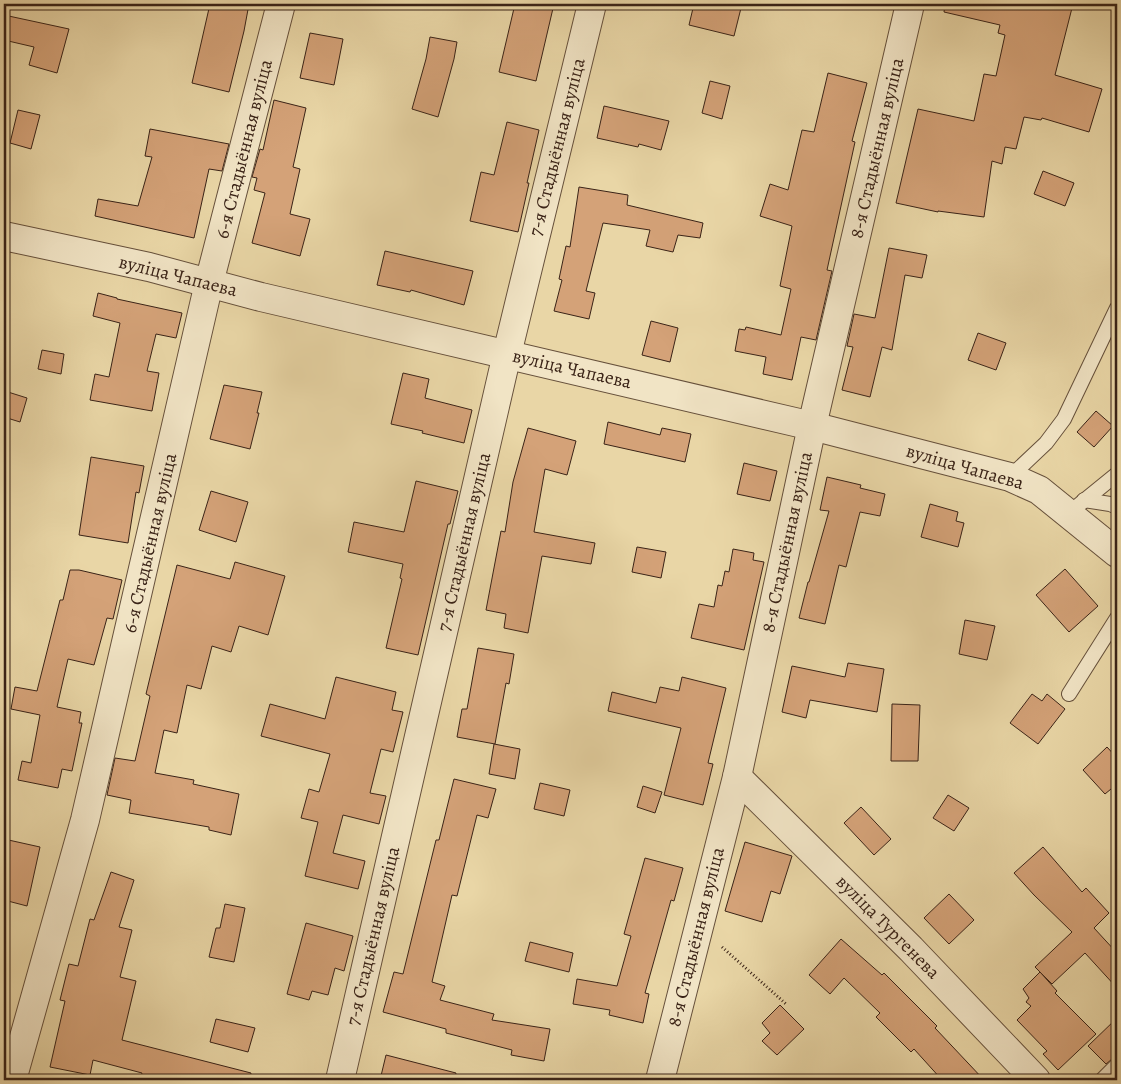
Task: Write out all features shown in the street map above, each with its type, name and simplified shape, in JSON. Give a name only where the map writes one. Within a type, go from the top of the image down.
[{"type":"street","name":"6-я Стадыённая вуліца","points":[[12,1080],[85,820],[209,283],[281,4]]},
{"type":"street","name":"7-я Стадыённая вуліца","points":[[340,1080],[507,354],[592,4]]},
{"type":"street","name":"8-я Стадыённая вуліца","points":[[660,1080],[737,777],[812,426],[910,4]]},
{"type":"street","name":"вуліца Чапаева","points":[[4,236],[149,267],[209,283],[812,426],[1010,477],[1077,507],[1117,553]]},
{"type":"street","name":"вуліца Тургенева","points":[[737,777],[911,949],[1036,1080]]},
{"type":"lane","points":[[1010,477],[1046,443],[1064,419],[1117,308]]},
{"type":"lane","points":[[1077,507],[1117,474]]},
{"type":"lane","points":[[1077,507],[1110,504],[1117,507]]},
{"type":"lane","points":[[1069,694],[1117,618]]},
{"type":"lane","points":[[1102,1080],[1117,1065]]},
{"type":"path","points":[[697,933],[716,942],[786,1004]]},
{"type":"building","points":[[210,4],[249,4],[229,92],[192,83]]},
{"type":"building","points":[[515,4],[554,4],[536,81],[499,72]]},
{"type":"building","points":[[694,4],[742,4],[734,36],[689,25]]},
{"type":"building","points":[[945,4],[1073,4],[1055,75],[1102,89],[1089,132],[1042,118],[1041,120],[1024,117],[1016,149],[1005,147],[1002,164],[992,161],[984,217],[938,212],[896,203],[918,109],[974,121],[984,74],[996,76],[1005,35],[998,33],[1000,25],[944,12]]},
{"type":"building","points":[[4,15],[69,29],[57,73],[29,65],[34,47],[4,40]]},
{"type":"building","points":[[310,33],[343,39],[334,85],[300,78]]},
{"type":"building","points":[[430,37],[457,42],[438,117],[412,109]]},
{"type":"building","points":[[828,73],[867,83],[852,141],[855,142],[827,270],[832,271],[816,340],[801,337],[792,380],[763,374],[766,357],[735,351],[739,329],[745,330],[746,327],[781,335],[791,289],[780,286],[792,226],[760,216],[770,184],[788,190],[802,130],[814,132]]},
{"type":"building","points":[[710,81],[730,86],[722,119],[702,113]]},
{"type":"building","points":[[274,100],[306,108],[293,167],[300,169],[290,214],[310,219],[300,256],[252,243],[265,193],[254,190],[257,178],[252,177],[260,149],[263,150]]},
{"type":"building","points":[[604,106],[669,121],[661,150],[639,144],[638,147],[597,138]]},
{"type":"building","points":[[18,110],[40,115],[31,149],[10,143]]},
{"type":"building","points":[[507,122],[539,130],[518,232],[470,221],[481,172],[494,175]]},
{"type":"building","points":[[150,129],[229,144],[222,171],[209,169],[194,238],[95,216],[98,199],[138,206],[152,157],[145,156]]},
{"type":"building","points":[[1043,171],[1074,183],[1065,206],[1034,194]]},
{"type":"building","points":[[579,187],[628,195],[627,205],[703,223],[700,238],[678,235],[673,252],[646,246],[650,230],[603,223],[586,291],[595,293],[589,319],[554,311],[562,280],[559,279],[566,246],[570,247]]},
{"type":"building","points":[[889,248],[927,255],[922,278],[905,275],[892,350],[882,347],[870,397],[842,390],[853,347],[847,346],[854,314],[875,318]]},
{"type":"building","points":[[385,251],[473,271],[464,305],[411,290],[410,292],[377,285]]},
{"type":"building","points":[[98,293],[182,313],[176,338],[156,334],[147,371],[159,373],[152,411],[90,400],[95,374],[109,377],[120,323],[93,316]]},
{"type":"building","points":[[651,321],[678,328],[670,362],[642,355]]},
{"type":"building","points":[[978,333],[1006,343],[996,370],[968,360]]},
{"type":"building","points":[[42,350],[64,354],[61,374],[38,369]]},
{"type":"building","points":[[403,373],[429,379],[425,398],[472,410],[464,443],[391,424]]},
{"type":"building","points":[[224,385],[262,392],[250,449],[210,439]]},
{"type":"building","points":[[8,392],[27,398],[20,422],[4,417],[4,407]]},
{"type":"building","points":[[1096,411],[1113,426],[1094,447],[1077,432]]},
{"type":"building","points":[[608,422],[660,435],[662,428],[691,434],[685,462],[604,444]]},
{"type":"building","points":[[528,428],[576,441],[567,475],[545,469],[534,532],[595,543],[591,564],[542,556],[528,633],[504,628],[506,614],[486,610],[501,531],[505,532],[513,482]]},
{"type":"building","points":[[91,457],[144,466],[139,493],[136,492],[128,543],[79,535]]},
{"type":"building","points":[[744,463],[777,471],[770,501],[737,494]]},
{"type":"building","points":[[827,477],[861,485],[860,488],[885,494],[880,516],[860,512],[846,567],[839,565],[825,624],[799,618],[829,511],[820,510]]},
{"type":"building","points":[[416,481],[458,491],[450,524],[448,524],[418,655],[386,648],[402,579],[400,578],[403,564],[348,552],[354,522],[404,532]]},
{"type":"building","points":[[211,491],[248,502],[236,542],[199,530]]},
{"type":"building","points":[[930,504],[958,512],[956,521],[964,523],[958,547],[921,537]]},
{"type":"building","points":[[637,547],[666,552],[661,578],[632,572]]},
{"type":"building","points":[[733,549],[754,553],[753,560],[764,562],[744,650],[691,638],[699,604],[714,607],[718,585],[722,586],[725,571],[729,572]]},
{"type":"building","points":[[235,562],[285,576],[268,635],[239,626],[231,652],[212,646],[201,689],[187,685],[177,733],[164,730],[155,773],[194,780],[193,784],[239,794],[231,835],[209,830],[209,827],[129,813],[131,800],[107,795],[115,758],[135,761],[150,696],[146,694],[177,565],[230,579]]},
{"type":"building","points":[[1065,569],[1098,606],[1069,632],[1036,595]]},
{"type":"building","points":[[70,570],[79,570],[122,580],[113,619],[107,618],[94,665],[68,659],[57,707],[81,712],[79,723],[82,723],[72,771],[62,769],[58,788],[18,780],[22,761],[31,763],[40,715],[11,709],[15,687],[37,691],[60,600],[63,600]]},
{"type":"building","points":[[965,620],[995,626],[987,660],[959,654]]},
{"type":"building","points":[[478,648],[514,654],[509,684],[506,683],[495,744],[457,737],[462,709],[467,709]]},
{"type":"building","points":[[848,663],[884,669],[877,712],[810,700],[806,718],[782,712],[792,666],[845,677]]},
{"type":"building","points":[[336,677],[396,692],[392,710],[403,712],[393,752],[381,749],[370,793],[386,796],[379,824],[343,815],[333,853],[365,861],[358,889],[305,876],[318,822],[301,818],[309,789],[319,792],[330,754],[261,736],[270,704],[325,719]]},
{"type":"building","points":[[682,677],[726,688],[708,763],[713,764],[703,805],[664,795],[681,728],[608,711],[612,692],[656,703],[660,687],[679,691]]},
{"type":"building","points":[[1032,694],[1042,701],[1047,694],[1065,709],[1038,744],[1010,723]]},
{"type":"building","points":[[892,704],[920,705],[918,761],[891,761]]},
{"type":"building","points":[[494,744],[520,749],[515,779],[489,774]]},
{"type":"building","points":[[1107,747],[1117,758],[1117,784],[1105,794],[1083,770]]},
{"type":"building","points":[[454,779],[496,789],[488,818],[477,815],[457,896],[452,895],[432,982],[445,986],[440,1000],[494,1014],[492,1020],[550,1029],[544,1061],[511,1055],[512,1050],[446,1033],[446,1029],[383,1012],[394,972],[403,974],[436,840],[439,840]]},
{"type":"building","points":[[540,783],[570,790],[564,816],[534,809]]},
{"type":"building","points":[[643,786],[662,792],[655,813],[637,807]]},
{"type":"building","points":[[948,795],[969,808],[954,831],[933,818]]},
{"type":"building","points":[[861,807],[891,839],[874,855],[844,823]]},
{"type":"building","points":[[4,839],[40,847],[27,906],[4,900]]},
{"type":"building","points":[[745,842],[792,856],[780,894],[771,891],[762,922],[725,911]]},
{"type":"building","points":[[1043,847],[1082,892],[1086,888],[1109,913],[1094,928],[1117,953],[1117,988],[1085,953],[1052,984],[1035,967],[1072,932],[1014,873]]},
{"type":"building","points":[[645,858],[683,868],[674,901],[671,900],[645,993],[649,994],[643,1023],[609,1015],[610,1010],[573,1004],[577,979],[617,986],[631,936],[624,934]]},
{"type":"building","points":[[111,872],[134,880],[119,927],[132,930],[120,977],[136,981],[122,1040],[251,1073],[250,1080],[140,1080],[142,1073],[93,1060],[90,1075],[50,1067],[65,1001],[60,1000],[69,964],[78,966],[90,919],[94,920]]},
{"type":"building","points":[[949,894],[974,920],[949,944],[924,918]]},
{"type":"building","points":[[225,904],[245,908],[234,962],[209,957],[216,928],[220,928]]},
{"type":"building","points":[[306,923],[353,936],[344,971],[335,968],[328,995],[312,991],[309,1000],[287,994]]},
{"type":"building","points":[[841,939],[882,975],[884,973],[937,1026],[935,1028],[984,1080],[942,1080],[914,1049],[911,1052],[876,1017],[880,1013],[844,978],[830,994],[809,975]]},
{"type":"building","points":[[530,942],[573,953],[569,972],[525,961]]},
{"type":"building","points":[[1040,972],[1057,991],[1055,993],[1096,1034],[1058,1070],[1043,1054],[1047,1051],[1017,1020],[1031,1006],[1026,1002],[1029,998],[1023,989]]},
{"type":"building","points":[[780,1005],[804,1029],[777,1055],[762,1041],[770,1033],[762,1023]]},
{"type":"building","points":[[1117,1018],[1117,1055],[1106,1064],[1088,1046]]},
{"type":"building","points":[[216,1019],[255,1028],[248,1052],[210,1042]]},
{"type":"building","points":[[386,1055],[456,1073],[455,1080],[380,1080]]}]
